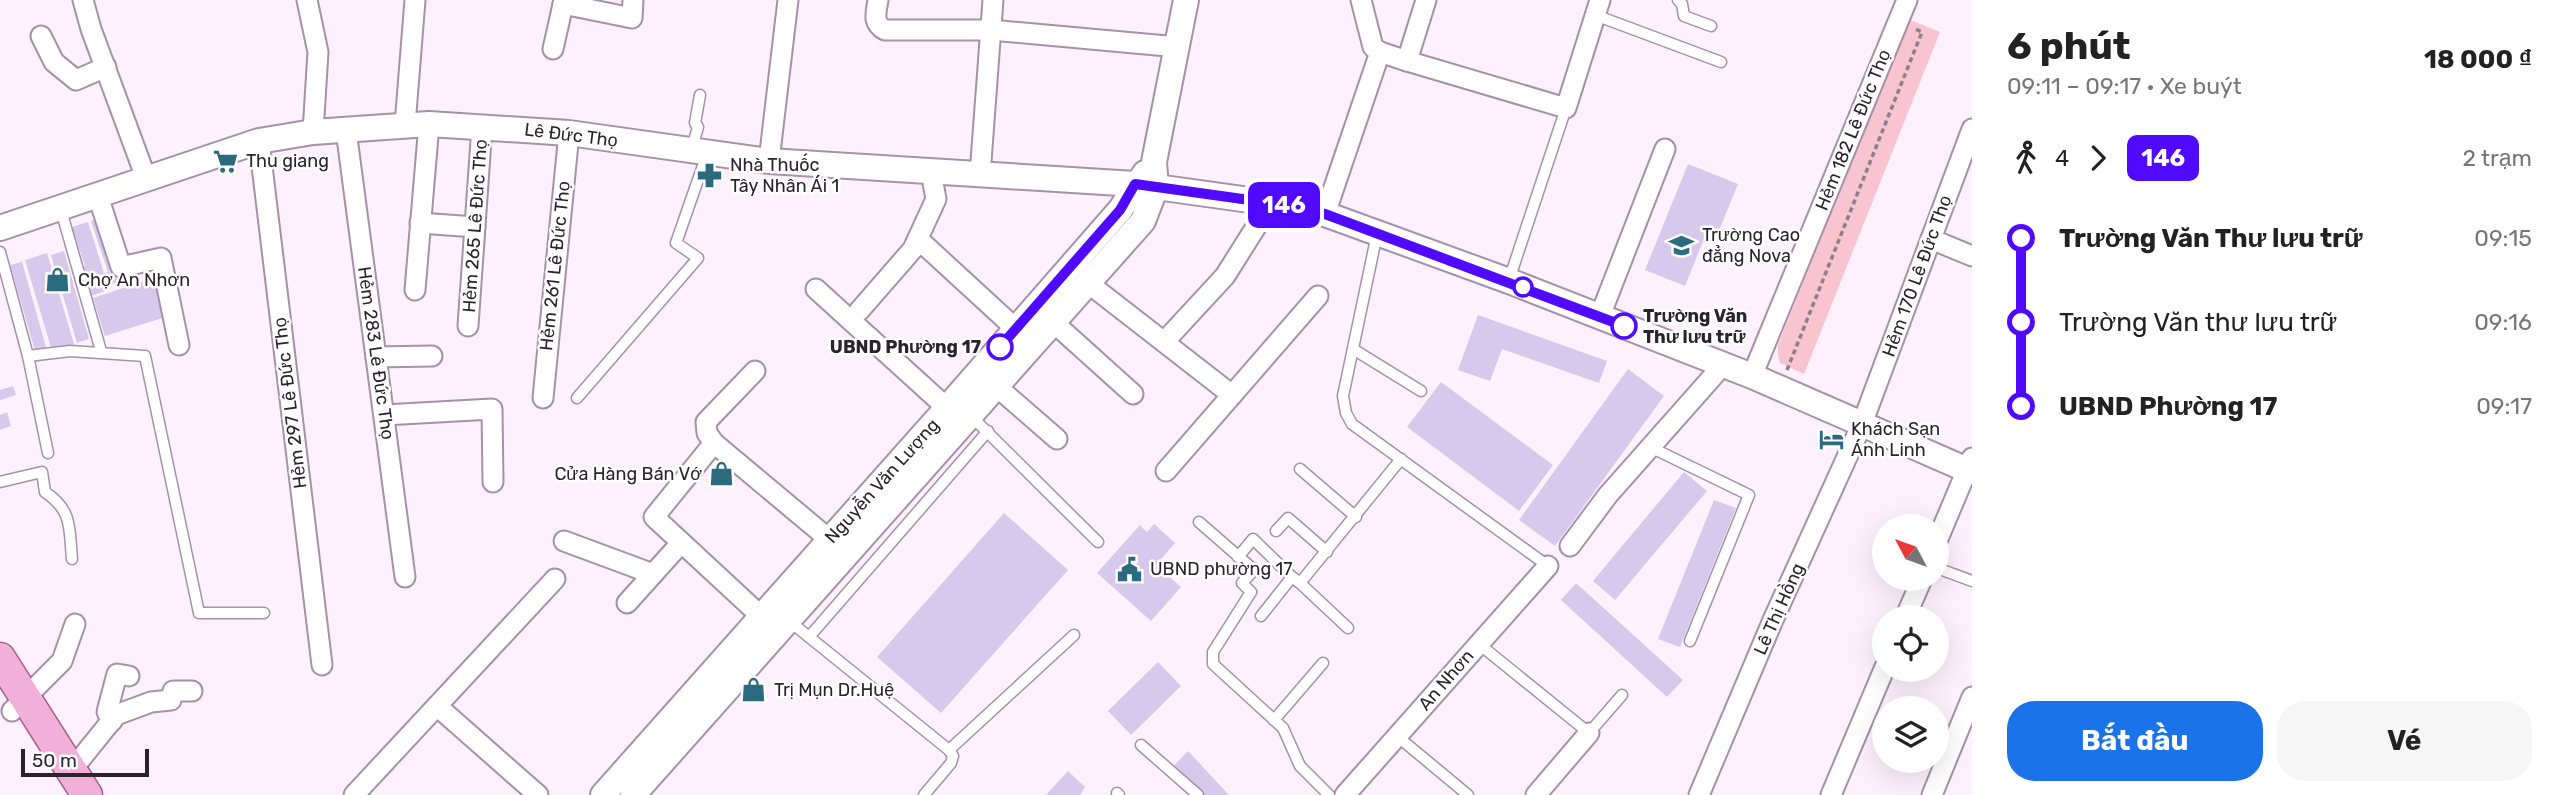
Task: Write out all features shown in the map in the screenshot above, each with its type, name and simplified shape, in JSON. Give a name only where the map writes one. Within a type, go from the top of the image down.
[{"type":"main road","points":[[0,658],[9,705],[74,787]]},
{"type":"street","points":[[83,0],[90,29],[146,178]]},
{"type":"street","points":[[307,0],[318,52],[313,132]]},
{"type":"street","points":[[415,0],[420,223],[415,290]]},
{"type":"street","points":[[553,49],[563,2],[632,18],[633,0]]},
{"type":"street","points":[[769,162],[788,0]]},
{"type":"street","points":[[878,0],[875,21],[885,30],[991,30],[1178,47]]},
{"type":"street","points":[[980,175],[993,0]]},
{"type":"street","name":"Nguyễn Văn Lượng","points":[[633,795],[830,540],[996,386],[1143,221],[1146,185],[1154,162],[1186,0]]},
{"type":"street","points":[[1360,0],[1373,47],[1380,52],[1566,108],[1598,8]]},
{"type":"street","points":[[1407,61],[1426,0]]},
{"type":"street","name":"Hẻm 182 Lê Đức Thọ","points":[[1752,376],[1907,0]]},
{"type":"street","points":[[41,36],[54,62],[76,80],[106,67]]},
{"type":"street","points":[[1325,214],[1380,52]]},
{"type":"street","name":"Lê Đức Thọ","points":[[0,228],[259,141],[313,132],[417,124],[569,133],[769,162],[1146,185],[1271,203],[1325,214],[1508,281],[1752,376]]},
{"type":"street","name":"Hẻm 265 Lê Đức Thọ","points":[[468,326],[482,126]]},
{"type":"street","name":"Hẻm 170 Lê Đức Thọ","points":[[1862,424],[1972,129]]},
{"type":"street","name":"Hẻm 283 Lê Đức Thọ","points":[[346,130],[405,577]]},
{"type":"street","name":"Hẻm 261 Lê Đức Thọ","points":[[543,398],[569,133]]},
{"type":"street","name":"Hẻm 297 Lê Đức Thọ","points":[[259,141],[322,665]]},
{"type":"street","points":[[1600,317],[1665,149]]},
{"type":"street","points":[[859,311],[913,249],[936,199],[930,172]]},
{"type":"street","name":"Nguyễn Văn Lượng","points":[[603,795],[965,414],[1016,329],[1120,210],[1146,185]]},
{"type":"street","points":[[98,197],[121,267],[161,258],[179,345]]},
{"type":"street","points":[[1164,342],[1225,276],[1271,203]]},
{"type":"street","points":[[420,223],[475,227]]},
{"type":"street","points":[[918,239],[1016,329]]},
{"type":"street","points":[[1931,239],[1972,256]]},
{"type":"street","points":[[1088,283],[1232,395]]},
{"type":"street","points":[[817,289],[965,414]]},
{"type":"street","points":[[1166,471],[1318,296]]},
{"type":"street","points":[[1053,321],[1133,394]]},
{"type":"street","points":[[376,356],[432,356]]},
{"type":"street","points":[[1570,546],[1608,495],[1723,365]]},
{"type":"street","points":[[755,371],[706,422],[707,433],[714,443],[830,540]]},
{"type":"street","points":[[1752,376],[1862,424],[1970,466],[1949,514]]},
{"type":"street","points":[[996,386],[1057,439]]},
{"type":"street","points":[[384,415],[492,409],[493,482]]},
{"type":"street","name":"Lê Thị Hồng","points":[[1699,795],[1773,620],[1862,424]]},
{"type":"street","points":[[714,443],[654,517],[681,543],[774,615]]},
{"type":"street","points":[[564,541],[653,574]]},
{"type":"street","points":[[627,603],[681,543]]},
{"type":"street","name":"An Nhơn","points":[[1345,795],[1548,566]]},
{"type":"street","points":[[354,795],[555,579]]},
{"type":"street","points":[[9,705],[62,661],[75,624]]},
{"type":"street","points":[[112,720],[107,712],[117,674],[129,676]]},
{"type":"street","points":[[1831,795],[1879,682]]},
{"type":"street","points":[[74,787],[112,720],[126,710],[151,702],[171,700],[173,691],[192,691]]},
{"type":"street","points":[[1932,795],[1972,697]]},
{"type":"street","points":[[437,706],[538,795]]},
{"type":"street","points":[[1535,795],[1589,733]]},
{"type":"lane","points":[[1678,0],[1681,2],[1684,16],[1711,26]]},
{"type":"lane","points":[[1598,8],[1721,62]]},
{"type":"lane","points":[[578,398],[698,258],[676,243],[699,153],[698,127],[695,123],[699,95]]},
{"type":"lane","points":[[1508,281],[1566,108]]},
{"type":"lane","points":[[61,209],[101,351]]},
{"type":"lane","points":[[1377,234],[1343,396],[1346,413],[1352,424],[1548,566]]},
{"type":"lane","points":[[0,252],[28,356],[48,453]]},
{"type":"lane","points":[[1353,349],[1421,390]]},
{"type":"lane","points":[[28,356],[70,351],[145,356],[198,613],[264,613]]},
{"type":"lane","points":[[809,637],[965,414],[1098,542]]},
{"type":"lane","points":[[1649,447],[1749,495],[1690,641]]},
{"type":"lane","points":[[1261,616],[1327,552],[1401,459]]},
{"type":"lane","points":[[1300,469],[1356,517]]},
{"type":"lane","points":[[0,482],[42,472],[45,492],[62,504],[69,519],[72,559]]},
{"type":"lane","points":[[1276,531],[1288,518],[1327,552]]},
{"type":"lane","points":[[1199,522],[1254,570],[1242,583],[1251,592],[1213,652],[1213,664],[1283,727],[1300,766],[1329,795]]},
{"type":"lane","points":[[1238,556],[1253,539],[1348,628]]},
{"type":"lane","points":[[1950,573],[1972,582]]},
{"type":"lane","points":[[774,615],[809,637],[949,750],[953,756],[951,763],[924,795]]},
{"type":"lane","points":[[949,750],[1073,635]]},
{"type":"lane","points":[[1479,644],[1589,733],[1622,695]]},
{"type":"lane","points":[[1274,720],[1323,663]]},
{"type":"lane","points":[[1397,736],[1468,795]]},
{"type":"lane","points":[[1140,744],[1198,795]]},
{"type":"path","points":[[1780,388],[1922,32],[1897,23]]},
{"type":"shaded area","points":[[1908,19],[1940,32],[1804,374],[1780,363],[1778,345]]},
{"type":"building","points":[[1688,164],[1738,184],[1718,233],[1708,229],[1685,286],[1645,270]]},
{"type":"building","points":[[105,217],[135,282],[117,287],[116,283],[106,286],[108,290],[85,298],[76,269],[85,266],[72,227],[88,222],[104,273],[108,272],[91,221]]},
{"type":"building","points":[[64,251],[89,339],[77,343],[51,255]]},
{"type":"building","points":[[47,253],[74,344],[52,351],[25,260]]},
{"type":"building","points":[[22,262],[48,354],[37,357],[10,265]]},
{"type":"building","points":[[160,276],[172,315],[105,336],[93,298]]},
{"type":"building","points":[[1478,315],[1607,361],[1599,383],[1502,349],[1490,381],[1458,370]]},
{"type":"building","points":[[1628,369],[1664,396],[1555,546],[1519,520]]},
{"type":"building","points":[[1441,382],[1553,465],[1519,511],[1407,427]]},
{"type":"building","points":[[13,386],[16,395],[0,400],[0,390]]},
{"type":"building","points":[[7,412],[11,426],[0,430],[0,415]]},
{"type":"building","points":[[1684,472],[1707,491],[1615,600],[1593,581]]},
{"type":"building","points":[[1714,500],[1736,508],[1680,647],[1658,639]]},
{"type":"building","points":[[1004,513],[1068,570],[941,713],[877,657]]},
{"type":"building","name":"UBND phường 17","points":[[1154,524],[1175,543],[1156,565],[1181,587],[1151,621],[1097,573],[1140,525],[1147,532]]},
{"type":"building","points":[[1576,583],[1683,680],[1667,697],[1561,600]]},
{"type":"building","points":[[1158,662],[1181,686],[1131,735],[1108,711]]},
{"type":"building","points":[[1188,751],[1229,795],[1198,795],[1170,770]]},
{"type":"building","points":[[1068,771],[1085,787],[1080,795],[1046,795]]},
{"type":"bus line","name":"146","points":[[1000,347],[1120,210],[1135,184],[1271,203],[1325,214],[1624,326]]},
{"type":"place","name":"Thu giang","points":[[226,161]]},
{"type":"place","name":"Nhà Thuốc Tây Nhân Ái 1","points":[[710,175]]},
{"type":"place","name":"Trường Cao đẳng Nova","points":[[1682,245]]},
{"type":"place","name":"Chợ An Nhơn","points":[[58,280]]},
{"type":"place","name":"Trường Văn Thư lưu trữ","points":[[1624,326]]},
{"type":"place","name":"UBND Phường 17","points":[[1000,347]]},
{"type":"place","name":"Khách Sạn Ánh Linh","points":[[1831,439]]},
{"type":"place","name":"Cửa Hàng Bán Vớ","points":[[722,474]]},
{"type":"place","name":"UBND phường 17","points":[[1130,569]]},
{"type":"place","name":"Trị Mụn Dr.Huệ","points":[[754,690]]}]
